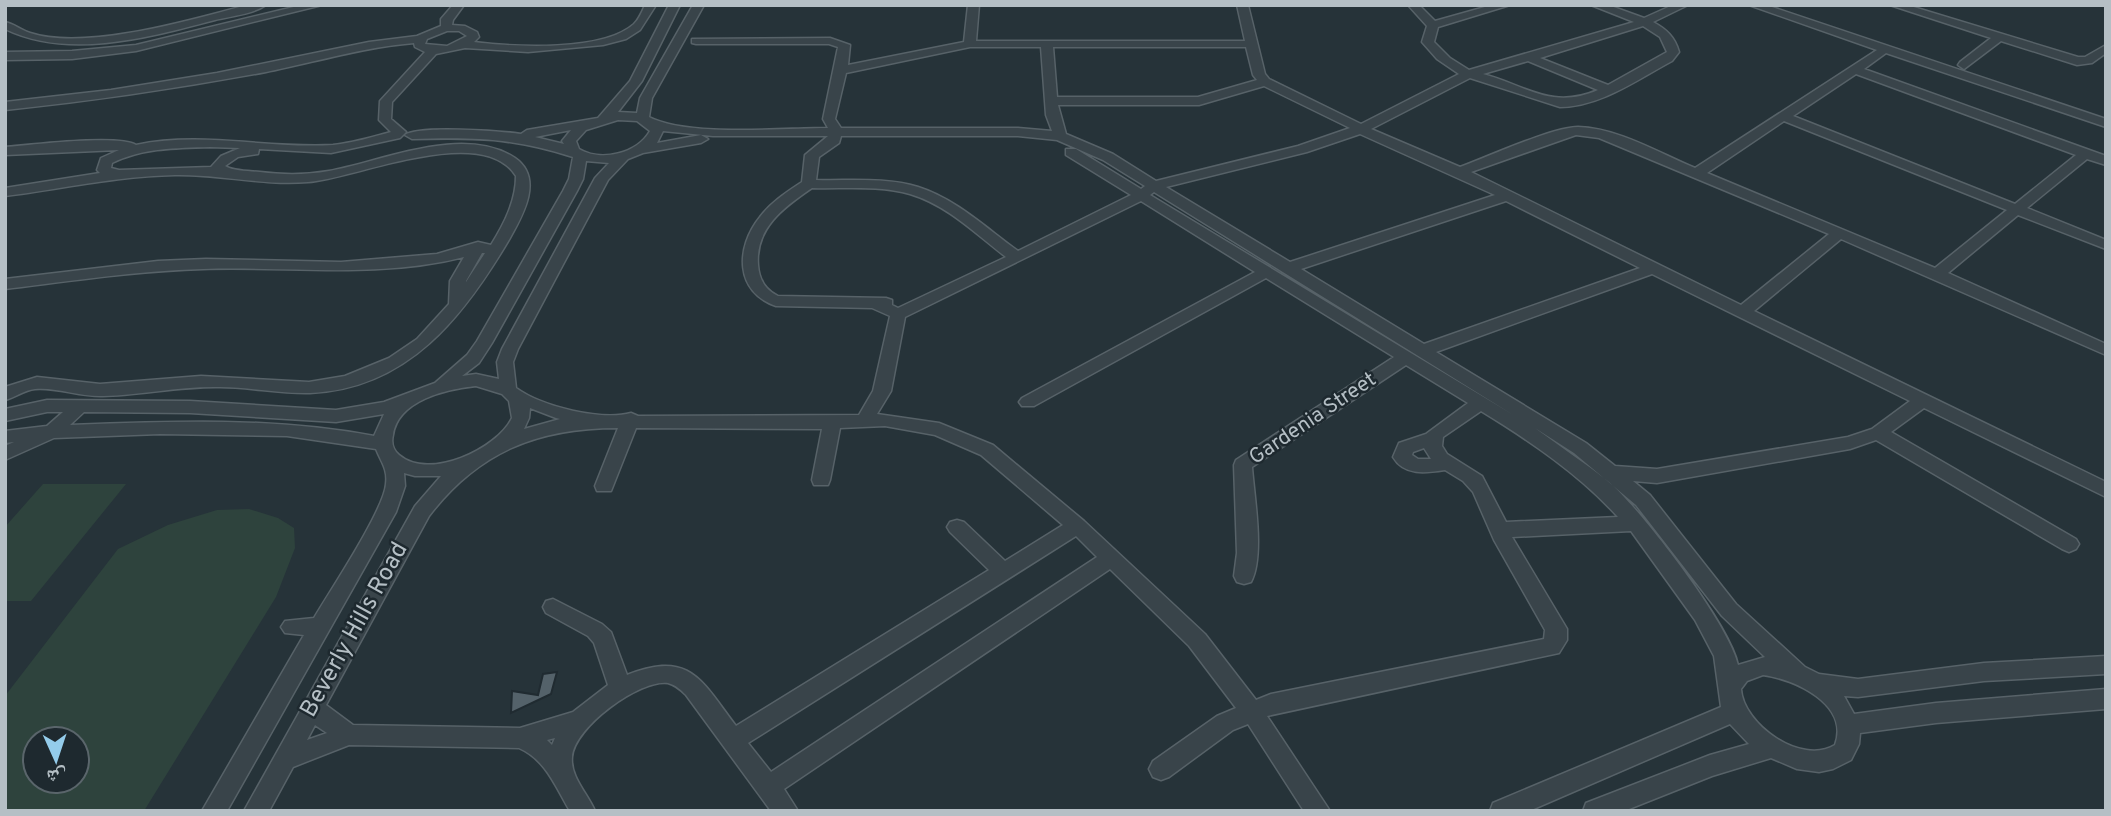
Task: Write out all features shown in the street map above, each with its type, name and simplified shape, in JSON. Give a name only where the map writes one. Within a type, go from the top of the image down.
[{"type":"street","points":[[5,56],[62,56],[114,51],[281,5]]},
{"type":"street","points":[[446,28],[447,19],[459,5]]},
{"type":"street","points":[[419,40],[422,48],[432,50],[465,44],[508,47],[598,44],[634,30],[651,5]]},
{"type":"street","points":[[5,415],[47,406],[190,407],[335,416],[374,411],[436,388],[473,359],[484,343],[570,191],[576,179],[577,155],[570,148],[569,141],[581,127],[615,109],[627,93],[675,5]]},
{"type":"street","points":[[643,149],[655,137],[648,122],[646,98],[699,5]]},
{"type":"street","points":[[970,44],[974,5]]},
{"type":"street","points":[[1242,5],[1259,75],[1265,82],[1361,129],[1461,172],[2106,490]]},
{"type":"street","points":[[1413,5],[1429,20],[1451,20],[1505,5]]},
{"type":"street","points":[[1429,20],[1428,37],[1431,47],[1446,61],[1468,74],[1484,76],[1564,104],[1582,102],[1668,58],[1673,52],[1673,47],[1666,37],[1646,23],[1596,5]]},
{"type":"street","points":[[898,314],[1177,180],[1302,149],[1361,129],[1468,74],[1646,23],[1683,5]]},
{"type":"street","points":[[1783,5],[2106,113]]},
{"type":"street","points":[[1895,5],[1929,11],[1998,38],[2077,61],[2088,60],[2106,48]]},
{"type":"street","points":[[5,47],[51,47],[116,39],[174,31],[260,11],[308,6]]},
{"type":"street","points":[[1758,7],[2106,129]]},
{"type":"street","points":[[1758,7],[1772,17],[2106,123]]},
{"type":"street","points":[[5,25],[18,33],[48,39],[116,39]]},
{"type":"street","points":[[1835,32],[1844,31],[1848,27]]},
{"type":"street","points":[[5,106],[247,71],[383,44],[419,40],[432,31],[446,28],[471,31],[473,37],[465,44]]},
{"type":"street","points":[[1964,65],[1998,38]]},
{"type":"street","points":[[2021,45],[2034,39],[2073,50]]},
{"type":"street","points":[[696,41],[830,41],[844,45],[833,130],[812,155],[809,184]]},
{"type":"street","points":[[841,71],[970,44],[1252,44]]},
{"type":"street","points":[[1047,44],[1053,108],[1060,136]]},
{"type":"street","points":[[1697,173],[1887,46],[1899,44]]},
{"type":"street","points":[[401,135],[386,120],[386,101],[432,50]]},
{"type":"street","points":[[845,53],[874,62]]},
{"type":"street","points":[[1528,57],[1607,89]]},
{"type":"street","points":[[1853,69],[2106,161]]},
{"type":"street","points":[[1053,108],[1190,102],[1265,82]]},
{"type":"street","points":[[1018,136],[1039,127],[1053,108]]},
{"type":"street","points":[[1782,116],[2106,245]]},
{"type":"street","points":[[5,151],[94,145],[144,147],[215,144],[333,148],[401,135],[509,136],[598,120],[648,122],[700,131],[797,136],[812,155]]},
{"type":"street","points":[[509,136],[556,145],[577,155],[600,159],[699,139],[797,136],[833,130],[1060,136],[1108,158],[1147,196],[1288,268],[1345,312]]},
{"type":"street","points":[[1461,172],[1562,134],[1576,131],[1602,134],[1937,274],[2106,351]]},
{"type":"street","points":[[5,192],[117,174],[190,170],[220,163],[250,151],[313,156],[345,154],[381,146],[401,135]]},
{"type":"street","points":[[1018,136],[1081,156],[1266,272],[1345,312],[1549,428],[1612,472],[1643,500],[1749,630],[1837,702],[1849,725],[1847,746],[1837,756],[1821,761],[1800,760],[1770,748],[1748,731],[1733,712],[1725,655],[1702,614],[1636,523],[1603,488],[1568,459],[1480,403],[1415,354]]},
{"type":"street","points":[[215,144],[220,163]]},
{"type":"street","points":[[94,145],[100,149],[104,170],[117,174]]},
{"type":"street","points":[[1631,145],[1635,155],[1643,162],[1746,207],[1782,209]]},
{"type":"street","points":[[47,186],[76,176],[122,152],[144,147]]},
{"type":"street","points":[[5,394],[16,388],[44,382],[85,390],[189,381],[222,381],[301,389],[342,383],[399,359],[421,345],[437,329],[456,303],[468,293],[495,250],[524,192],[524,178],[516,166],[501,157],[481,151],[428,150],[350,171],[308,178],[270,178],[220,163]]},
{"type":"street","points":[[1937,274],[2085,154]]},
{"type":"street","points":[[492,450],[508,437],[519,422],[522,408],[513,392],[505,362],[510,349],[602,178],[623,156]]},
{"type":"street","points":[[925,301],[782,303],[766,297],[755,283],[749,264],[752,240],[764,219],[809,184],[891,187],[921,193],[965,219],[1016,257]]},
{"type":"street","points":[[1288,268],[1507,195]]},
{"type":"street","points":[[456,303],[456,292],[463,270],[475,250],[516,208]]},
{"type":"street","points":[[1743,312],[1839,233]]},
{"type":"street","points":[[5,284],[158,266],[206,264],[341,267],[437,259],[475,250],[495,250]]},
{"type":"street","points":[[437,259],[457,265],[463,270],[483,269]]},
{"type":"street","points":[[1415,354],[1654,268]]},
{"type":"street","points":[[1028,402],[1266,272]]},
{"type":"street","points":[[874,303],[898,314]]},
{"type":"street","points":[[875,420],[898,314]]},
{"type":"street","name":"Gardenia Street","points":[[1244,576],[1247,553],[1243,466],[1249,459],[1415,354]]},
{"type":"street","points":[[436,388],[476,380],[494,382],[550,410],[575,417],[630,421]]},
{"type":"street","points":[[417,397],[390,419],[383,432],[382,444],[386,454],[394,462],[410,468],[428,470],[471,461],[533,432],[566,424],[630,421],[875,420],[939,429],[987,450],[1077,526],[1197,640],[1251,710],[1318,811]]},
{"type":"street","points":[[1612,472],[1657,476],[1834,447],[1878,433],[1924,400]]},
{"type":"street","points":[[1449,463],[1418,466],[1408,463],[1402,457],[1405,448],[1432,438],[1480,403]]},
{"type":"street","points":[[5,454],[52,432],[79,407]]},
{"type":"street","points":[[174,426],[190,407]]},
{"type":"street","points":[[604,486],[630,421]]},
{"type":"street","points":[[821,480],[832,421]]},
{"type":"street","points":[[5,437],[52,432],[219,425],[304,429],[382,444]]},
{"type":"street","points":[[1878,433],[2069,544]]},
{"type":"street","points":[[1161,769],[1214,729],[1251,710],[1551,648],[1556,640],[1556,629],[1499,530],[1475,481],[1434,450],[1432,438]]},
{"type":"street","name":"Beverly Hills Road","points":[[256,811],[422,511],[443,484],[471,461]]},
{"type":"street","name":"Beverly Hills Road","points":[[214,811],[393,499],[396,486],[394,462]]},
{"type":"street","points":[[1643,500],[1657,476]]},
{"type":"street","points":[[1499,530],[1636,523]]},
{"type":"street","points":[[733,740],[1077,526]]},
{"type":"street","points":[[953,530],[999,575]]},
{"type":"street","points":[[768,787],[1111,558]]},
{"type":"street","points":[[1689,596],[1706,599],[1715,591]]},
{"type":"street","points":[[553,607],[603,638],[621,691]]},
{"type":"street","points":[[292,627],[321,626]]},
{"type":"street","points":[[1731,684],[1737,674],[1756,667],[1779,667],[1806,678],[1858,688],[1984,672],[2106,665]]},
{"type":"street","points":[[283,760],[349,736],[520,738],[579,720],[621,691],[649,676],[663,674],[686,680],[786,811]]},
{"type":"street","points":[[1849,725],[1936,713],[2106,699]]},
{"type":"street","points":[[313,706],[322,717],[349,736]]},
{"type":"street","points":[[1502,811],[1733,712]]},
{"type":"street","points":[[561,768],[563,743],[579,720]]},
{"type":"street","points":[[520,738],[536,746],[561,768],[583,811]]},
{"type":"street","points":[[1595,811],[1699,771],[1770,748]]},
{"type":"green space","points":[[43,484],[126,484],[31,601],[5,601],[5,527]]},
{"type":"green space","points":[[249,509],[278,518],[294,528],[295,548],[276,597],[144,811],[5,811],[5,696],[118,549],[168,525],[217,510]]},
{"type":"building","points":[[557,672],[551,694],[511,713],[512,691],[538,695],[543,674]]}]
